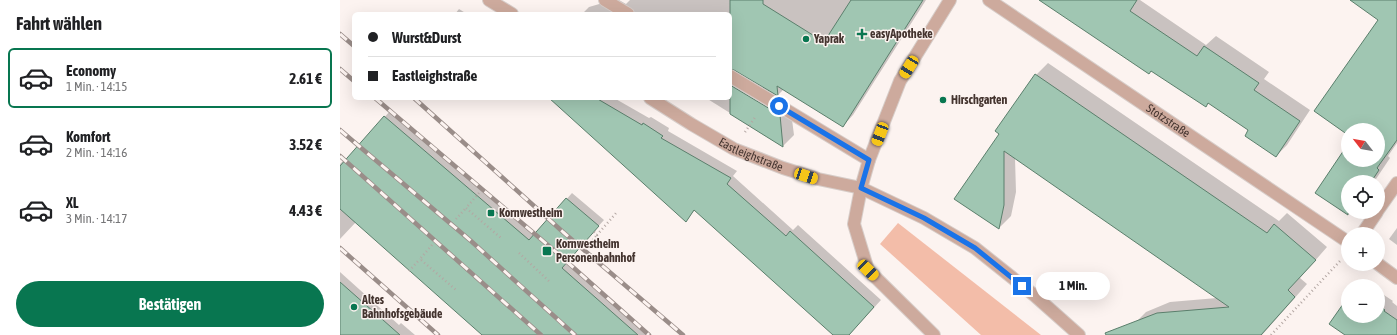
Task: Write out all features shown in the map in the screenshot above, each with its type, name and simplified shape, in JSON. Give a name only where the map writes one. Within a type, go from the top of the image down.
[{"type":"street","points":[[489,0],[509,12]]},
{"type":"street","points":[[605,0],[625,12]]},
{"type":"street","points":[[934,335],[868,270],[854,224],[861,188],[869,160],[900,81],[950,0]]},
{"type":"street","name":"Stotzstraße","points":[[989,0],[1341,237]]},
{"type":"street","points":[[732,77],[869,160]]},
{"type":"street","name":"Eastleighstraße","points":[[653,100],[734,149],[782,168],[818,180],[861,188],[924,218],[975,248],[1034,295],[1079,335]]},
{"type":"street","points":[[1385,200],[1397,183]]},
{"type":"street","points":[[1385,269],[1397,278]]},
{"type":"path","points":[[734,149],[766,98]]},
{"type":"path","points":[[456,219],[479,193]]},
{"type":"path","points":[[466,208],[501,238]]},
{"type":"path","points":[[590,243],[617,212]]},
{"type":"path","points":[[594,232],[597,235]]},
{"type":"path","points":[[409,271],[432,245]]},
{"type":"path","points":[[519,253],[550,282]]},
{"type":"path","points":[[420,258],[456,290]]},
{"type":"path","points":[[1271,335],[1341,260]]},
{"type":"shaded area","points":[[898,223],[1041,335],[981,335],[880,244]]},
{"type":"building","points":[[730,0],[763,0],[763,4],[824,42],[851,0],[923,0],[843,127],[777,86],[778,96],[732,70],[732,12],[730,12]]},
{"type":"building","points":[[1039,0],[1137,0],[1130,11],[1197,56],[1204,46],[1259,83],[1254,90],[1300,121],[1276,157],[1245,136],[1248,130],[1208,103],[1206,107],[1151,71],[1149,74]]},
{"type":"building","points":[[1350,0],[1397,0],[1397,140],[1385,157],[1385,123],[1341,123],[1341,130],[1314,111],[1378,20]]},
{"type":"building","points":[[1035,74],[1267,233],[1274,224],[1316,260],[1288,290],[1295,297],[1261,335],[1106,335],[1105,333],[1157,313],[1229,307],[1004,151],[1004,205],[999,229],[954,199],[999,134],[995,131]]},
{"type":"building","points":[[732,86],[780,115],[783,147],[730,114]]},
{"type":"building","points":[[551,100],[599,100],[642,125],[643,123],[663,136],[661,138],[731,178],[727,184],[786,236],[790,231],[874,307],[849,335],[833,335],[694,210],[686,222]]},
{"type":"building","points":[[384,116],[529,240],[566,198],[599,226],[562,268],[638,335],[482,335],[340,209],[340,166]]},
{"type":"building","points":[[1341,154],[1341,167],[1378,167],[1379,170],[1376,175],[1341,175],[1341,210],[1315,193]]},
{"type":"building","name":"Altes Bahnhofsgebäude","points":[[340,282],[400,335],[340,335]]},
{"type":"building","points":[[1341,307],[1341,323],[1385,323],[1385,312],[1397,320],[1397,335],[1345,335],[1329,324]]},
{"type":"railway","points":[[340,34],[352,44]]},
{"type":"railway","points":[[340,69],[352,79]]},
{"type":"railway","points":[[377,100],[556,252],[649,335]]},
{"type":"railway","points":[[416,100],[563,232],[683,335]]},
{"type":"railway","points":[[340,130],[471,241],[575,335]]},
{"type":"railway","points":[[340,156],[541,335]]},
{"type":"railway","points":[[340,248],[438,335]]},
{"type":"place","name":"easyApotheke","points":[[862,34]]},
{"type":"place","name":"Yaprak","points":[[806,39]]},
{"type":"place","name":"Hirschgarten","points":[[943,100]]},
{"type":"place","name":"Kornwestheim","points":[[491,213]]},
{"type":"place","name":"Kornwestheim Personenbahnhof","points":[[547,251]]},
{"type":"place","name":"Altes Bahnhofsgebäude","points":[[354,307]]},
{"type":"route","points":[[779,106],[869,160],[861,188],[924,218],[975,248],[1022,286]]}]
